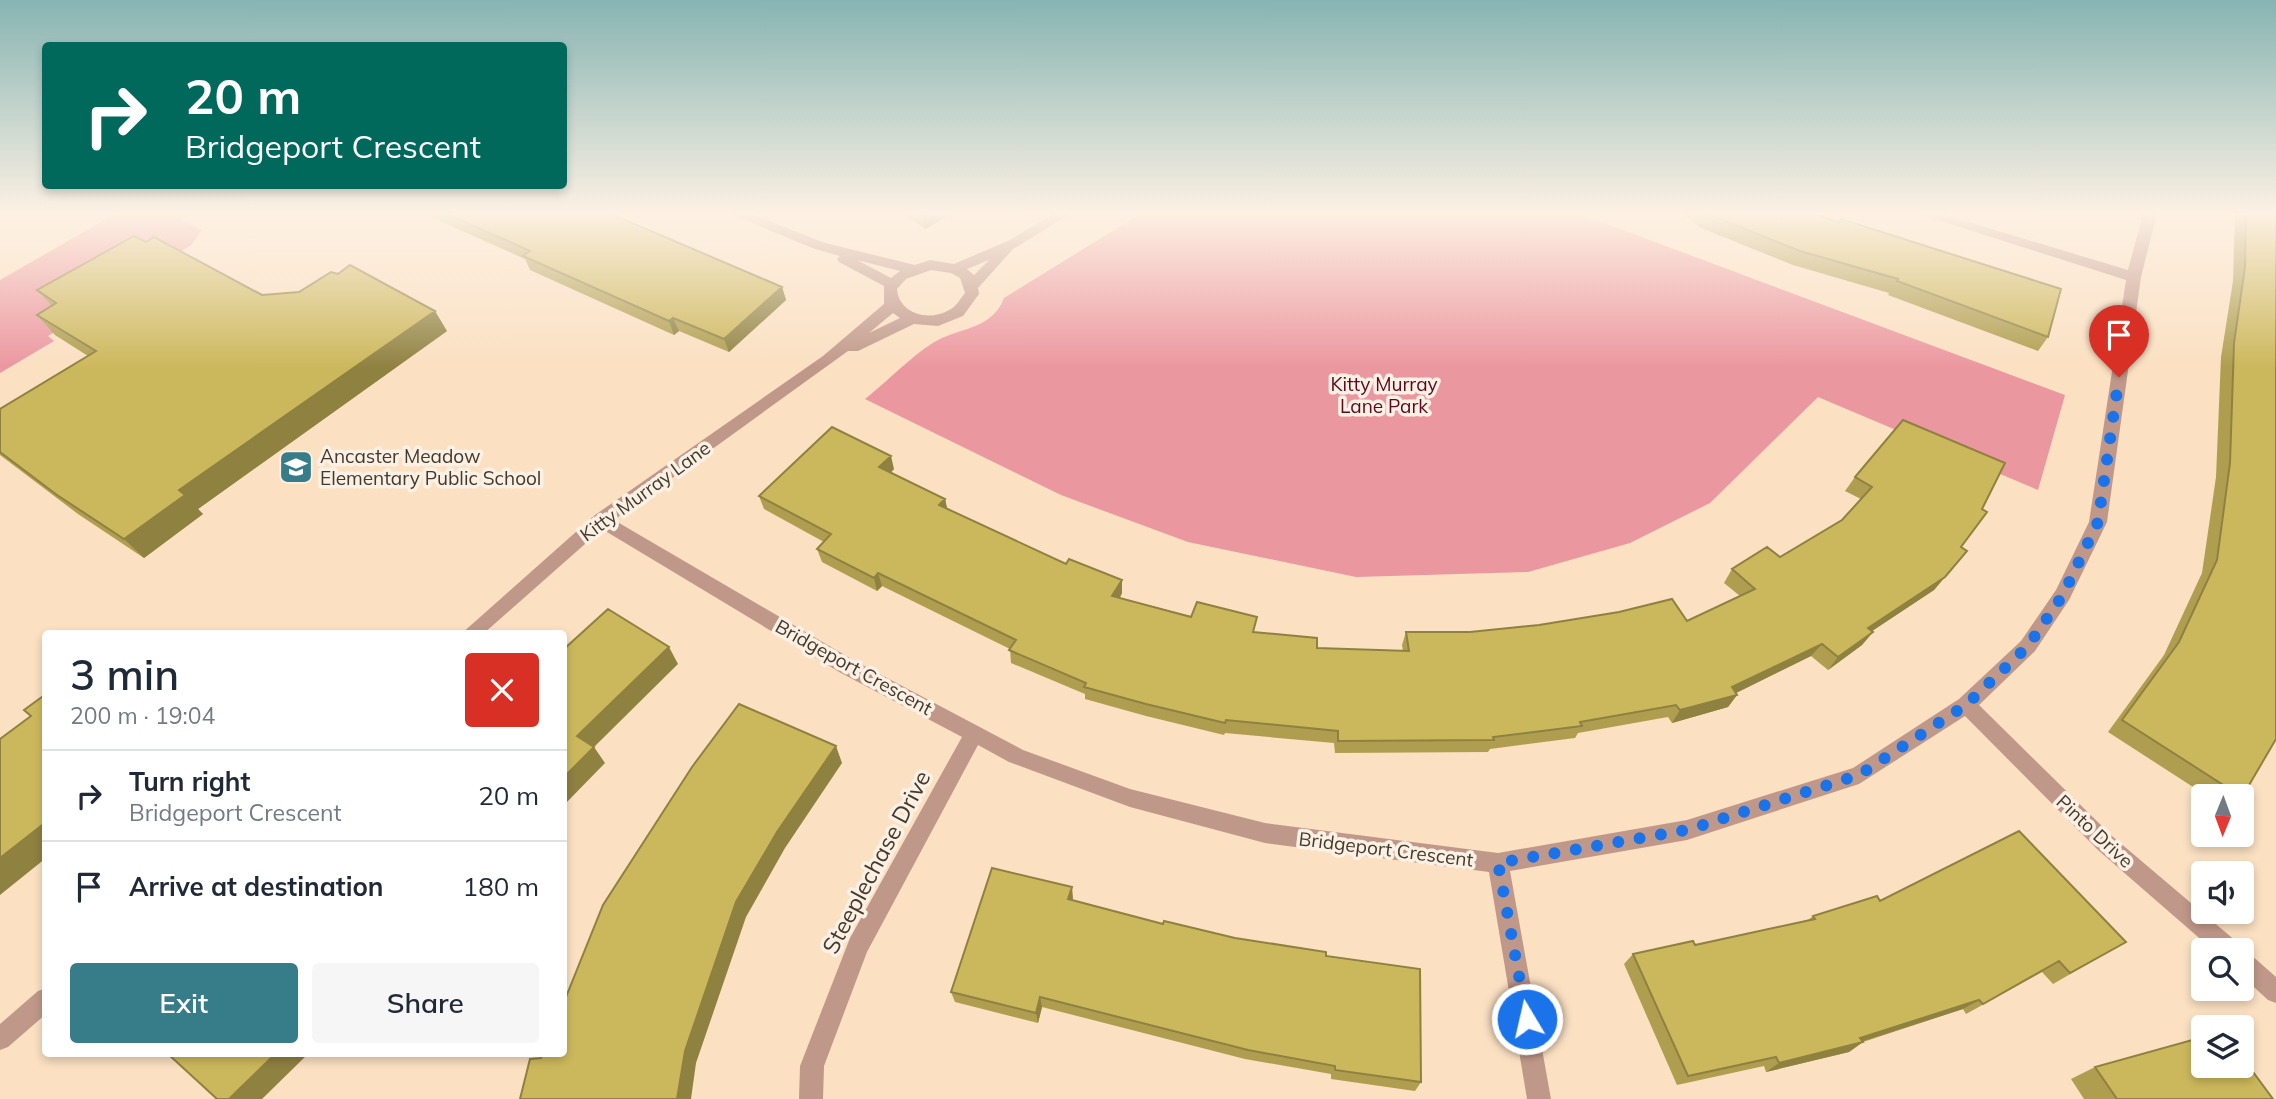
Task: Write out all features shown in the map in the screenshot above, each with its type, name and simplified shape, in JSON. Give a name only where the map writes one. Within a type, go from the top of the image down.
[{"type":"street","points":[[857,265],[892,284]]},
{"type":"street","points":[[893,265],[911,270]]},
{"type":"street","points":[[929,265],[911,270],[892,284],[888,294],[891,306],[911,319],[941,319],[955,314],[968,304],[972,294],[972,285],[967,276],[955,269],[932,265]]},
{"type":"street","points":[[955,269],[964,265]]},
{"type":"street","points":[[972,285],[992,265]]},
{"type":"street","points":[[2095,265],[2134,277]]},
{"type":"street","name":"Bridgeport Crescent","points":[[601,520],[848,667],[1016,756],[1130,798],[1265,833],[1498,863],[1687,830],[1859,775],[1966,705],[2028,646],[2063,595],[2098,522],[2137,265]]},
{"type":"street","name":"Kitty Murray Lane","points":[[475,630],[601,520],[828,360],[891,306]]},
{"type":"street","name":"Kitty Murray Lane","points":[[828,360],[911,319]]},
{"type":"street","name":"Pinto Drive","points":[[1966,705],[2105,843],[2215,938]]},
{"type":"street","name":"Steeplechase Drive","points":[[811,1099],[812,1066],[858,946],[974,733]]},
{"type":"street","points":[[1498,863],[1539,1099]]},
{"type":"street","points":[[2254,973],[2276,992]]},
{"type":"street","points":[[0,1039],[42,1002]]},
{"type":"green space","points":[[26,265],[159,265],[48,336],[54,341],[0,373],[0,280]]},
{"type":"green space","name":"Kitty Murray Lane Park","points":[[1057,265],[1717,265],[2065,395],[2038,490],[1818,397],[1710,503],[1630,543],[1528,572],[1356,577],[1188,542],[1061,495],[865,399],[938,340],[976,326],[992,316],[1004,298]]},
{"type":"building","points":[[81,265],[207,265],[262,295],[299,292],[331,272],[338,274],[351,265],[435,311],[179,490],[185,495],[124,539],[57,495],[0,452],[0,409],[96,351],[37,315],[56,303],[37,290]]},
{"type":"building","points":[[544,265],[731,265],[782,287],[724,339],[673,318],[669,321]]},
{"type":"building","points":[[1850,265],[1986,265],[2061,289],[2048,337],[1897,281],[1898,279]]},
{"type":"building","points":[[2245,265],[2276,265],[2276,739],[2250,784],[2222,784],[2122,720],[2179,642],[2217,560],[2230,463],[2234,343]]},
{"type":"building","points":[[1903,420],[2005,463],[1982,509],[1987,512],[1961,547],[1967,551],[1945,577],[1868,628],[1873,632],[1838,657],[1822,644],[1732,687],[1737,695],[1680,710],[1676,705],[1580,722],[1582,726],[1493,737],[1494,740],[1338,741],[1338,731],[1226,720],[1225,723],[1084,687],[1086,683],[1009,650],[1016,640],[878,573],[874,578],[817,549],[831,534],[759,496],[832,427],[891,456],[879,467],[945,499],[939,505],[1066,564],[1069,559],[1122,580],[1112,596],[1191,617],[1197,602],[1257,617],[1253,632],[1317,638],[1317,648],[1409,651],[1406,632],[1470,632],[1539,625],[1619,612],[1672,599],[1687,621],[1755,589],[1732,569],[1767,547],[1780,557],[1842,520],[1872,487],[1855,477]]},
{"type":"building","points":[[608,609],[669,647],[577,736],[594,747],[567,774],[567,646]]},
{"type":"building","points":[[42,697],[42,825],[0,858],[0,739],[31,716],[24,710]]},
{"type":"building","points":[[739,704],[836,746],[777,832],[736,902],[685,1051],[677,1099],[520,1099],[530,1059],[567,1057],[567,995],[603,905],[692,767]]},
{"type":"building","points":[[2019,831],[2126,942],[2070,973],[2059,961],[1983,1004],[1979,1000],[1860,1038],[1863,1042],[1779,1063],[1776,1057],[1688,1076],[1633,954],[1693,941],[1695,945],[1815,919],[1813,916],[1877,896],[1880,901]]},
{"type":"building","points":[[992,868],[1072,887],[1068,899],[1163,924],[1164,921],[1235,938],[1326,952],[1326,956],[1420,969],[1421,1082],[1335,1070],[1335,1066],[1248,1050],[1040,997],[1036,1013],[951,992]]},
{"type":"building","points":[[2191,1040],[2191,1078],[2254,1078],[2254,1073],[2273,1099],[2117,1099],[2095,1067]]},
{"type":"building","points":[[171,1057],[272,1057],[229,1099],[217,1099]]},
{"type":"place","name":"Ancaster Meadow Elementary Public School","points":[[296,467]]},
{"type":"route","points":[[1527,1019],[1498,863],[1687,830],[1859,775],[1966,705],[2028,646],[2063,595],[2098,522],[2119,377]]}]
